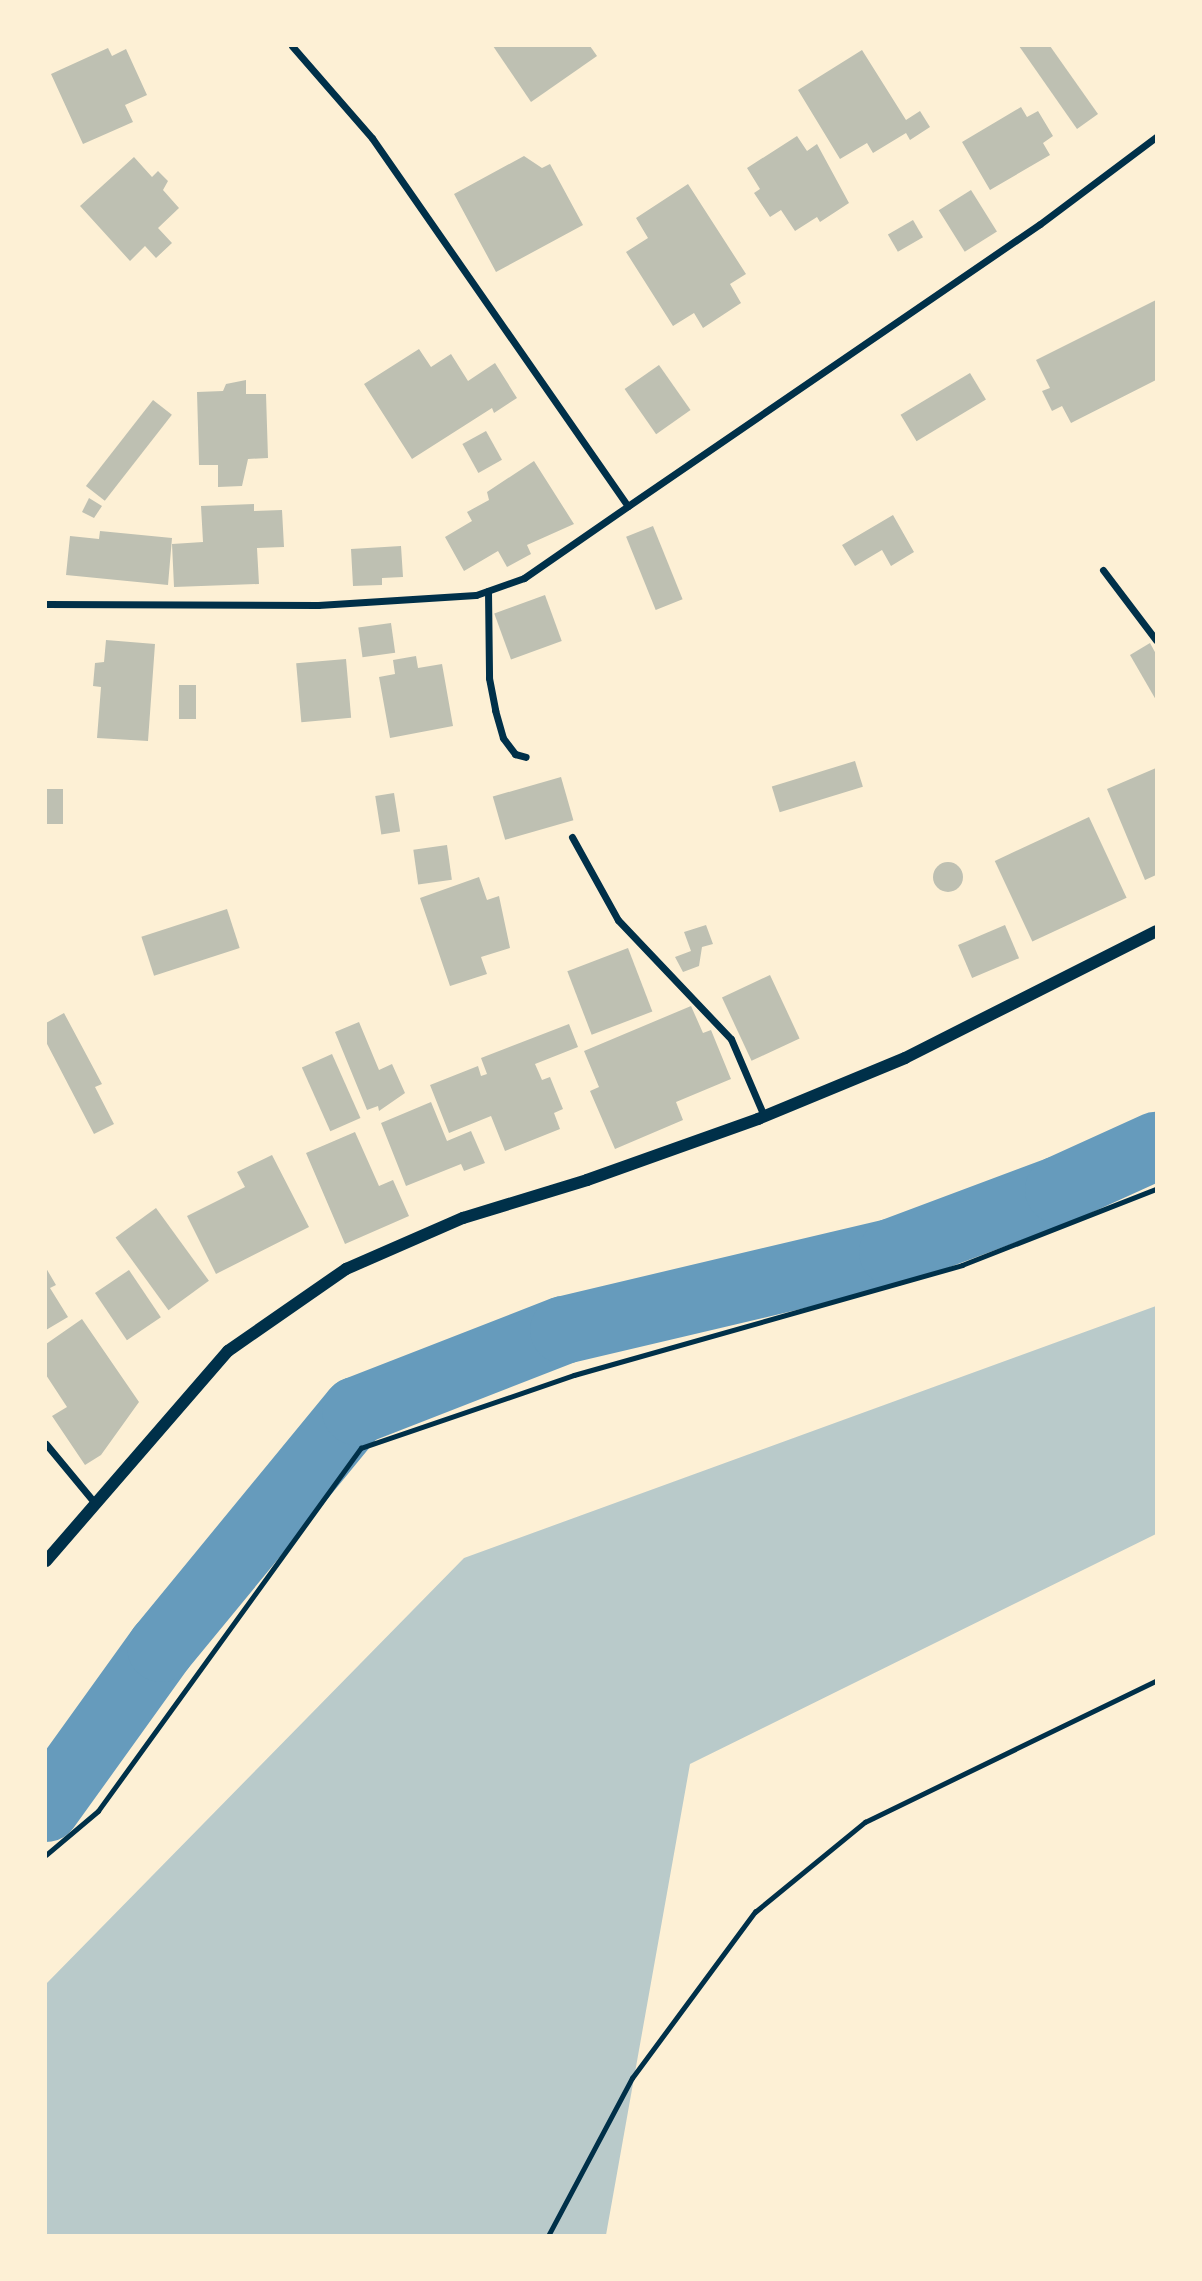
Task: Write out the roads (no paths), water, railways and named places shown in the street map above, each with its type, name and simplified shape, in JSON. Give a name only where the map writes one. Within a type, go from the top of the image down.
[{"type":"street","points":[[292,46],[372,138],[628,506]]},
{"type":"street","points":[[46,604],[318,605],[488,591],[524,578],[1040,224],[1157,137]]},
{"type":"street","points":[[1103,570],[1157,640]]},
{"type":"street","points":[[488,591],[488,668],[495,710],[503,738],[515,754],[526,757]]},
{"type":"street","points":[[572,837],[618,920],[731,1039],[764,1116]]},
{"type":"street","points":[[46,1561],[94,1502],[228,1351],[346,1269],[463,1217],[587,1180],[764,1116],[993,1017],[1157,932]]},
{"type":"street","points":[[46,1444],[94,1502]]},
{"type":"waterway","points":[[46,1808],[161,1648],[356,1411],[564,1330],[893,1252],[1059,1190],[1156,1146]]}]
